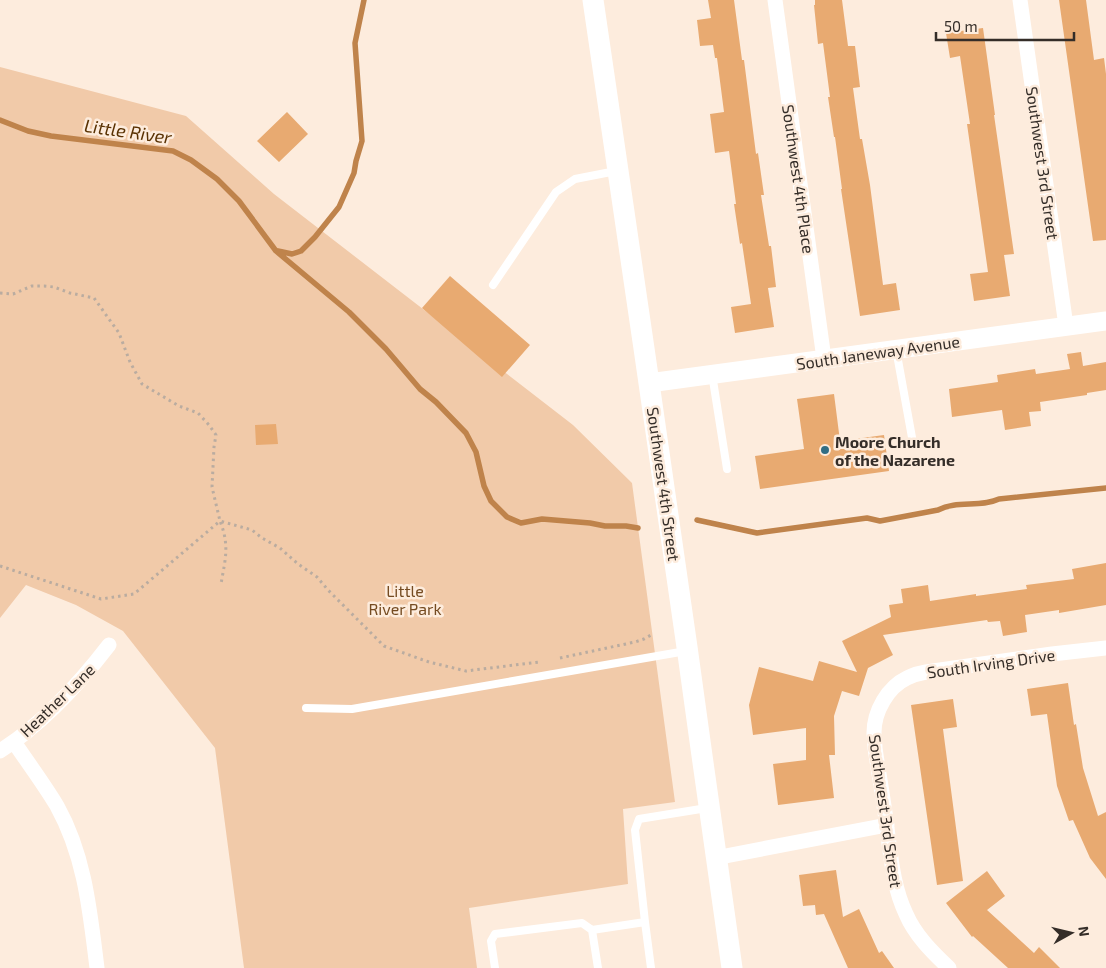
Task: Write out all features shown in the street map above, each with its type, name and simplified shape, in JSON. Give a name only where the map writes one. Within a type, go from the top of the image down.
[{"type":"main road","name":"Southwest 4th Street","points":[[593,0],[688,650],[732,968]]},
{"type":"street","name":"Southwest 4th Place","points":[[775,0],[824,359]]},
{"type":"street","name":"Southwest 3rd Street","points":[[1020,0],[1066,326]]},
{"type":"street","name":"South Janeway Avenue","points":[[649,383],[1106,320]]},
{"type":"street","name":"Heather Lane","points":[[0,751],[14,742],[65,697],[90,670],[109,645]]},
{"type":"street","name":"South Irving Drive","points":[[884,699],[897,684],[908,677],[926,672],[1106,648]]},
{"type":"street","name":"Southwest 3rd Street","points":[[884,699],[875,721],[874,732],[893,874],[898,895],[916,933],[949,968]]},
{"type":"street","points":[[14,742],[56,805],[70,832],[85,883],[97,968]]},
{"type":"street","points":[[716,858],[887,826]]},
{"type":"lane","points":[[494,285],[556,192],[575,179],[618,171]]},
{"type":"lane","points":[[896,349],[913,443]]},
{"type":"lane","points":[[712,374],[727,469]]},
{"type":"lane","points":[[306,708],[352,709],[688,650]]},
{"type":"lane","points":[[651,968],[634,830],[639,819],[709,808]]},
{"type":"lane","points":[[495,968],[491,941],[495,934],[582,923],[592,930],[645,922]]},
{"type":"lane","points":[[592,930],[598,968]]},
{"type":"path","points":[[0,293],[13,294],[32,286],[54,287],[70,293],[94,298],[119,333],[130,362],[142,384],[179,406],[198,414],[216,435],[212,488],[225,534],[226,554],[221,584]]},
{"type":"path","points":[[0,566],[101,599],[134,594],[220,521]]},
{"type":"path","points":[[220,521],[252,530],[280,548],[316,577],[384,646],[429,662],[466,671],[539,662]]},
{"type":"path","points":[[558,658],[634,642],[651,635]]},
{"type":"green space","name":"Little River Park","points":[[0,67],[186,116],[274,194],[573,425],[632,483],[675,802],[623,809],[628,884],[469,908],[477,968],[244,968],[215,748],[123,631],[76,605],[26,585],[0,618]]},
{"type":"building","points":[[708,0],[734,0],[756,154],[758,153],[764,195],[761,195],[769,246],[771,246],[776,287],[768,288],[774,327],[735,333],[731,307],[751,304],[734,204],[736,204],[729,151],[715,153],[710,114],[724,112],[717,58],[715,58],[713,45],[700,46],[697,20],[711,18]]},
{"type":"building","points":[[815,0],[842,0],[848,46],[855,46],[860,87],[853,88],[860,139],[862,139],[870,185],[883,285],[896,283],[900,310],[860,316],[828,97],[830,97],[823,43],[818,44]]},
{"type":"building","points":[[1059,0],[1086,0],[1094,60],[1104,58],[1106,74],[1106,240],[1093,241]]},
{"type":"building","points":[[983,28],[1014,254],[1004,255],[1010,296],[974,301],[970,274],[988,272],[967,124],[970,124],[960,56],[950,58],[946,33]]},
{"type":"building","points":[[287,112],[308,134],[279,162],[257,141]]},
{"type":"building","points":[[450,276],[530,345],[502,377],[422,308]]},
{"type":"building","points":[[1081,352],[1083,366],[1106,362],[1106,390],[1087,393],[1087,395],[1040,402],[1041,411],[1029,412],[1031,426],[1005,430],[1002,410],[952,417],[949,389],[998,382],[997,375],[1035,369],[1036,374],[1070,369],[1067,354]]},
{"type":"building","points":[[834,394],[840,441],[884,435],[889,471],[760,489],[755,456],[804,449],[797,399]]},
{"type":"building","points":[[276,424],[278,444],[256,445],[255,425]]},
{"type":"building","points":[[1106,563],[1106,605],[1059,613],[1059,610],[1025,615],[1027,632],[1003,636],[1000,621],[988,622],[987,620],[883,635],[893,655],[868,668],[859,696],[842,691],[834,716],[835,755],[829,755],[834,798],[778,805],[773,764],[806,760],[806,728],[753,735],[749,705],[759,667],[813,681],[819,661],[857,672],[842,641],[891,617],[889,605],[903,603],[901,589],[928,585],[930,601],[976,594],[976,596],[1027,589],[1026,585],[1074,579],[1072,569]]},
{"type":"building","points":[[1068,683],[1083,768],[1098,816],[1106,812],[1106,879],[1090,858],[1073,820],[1069,821],[1057,786],[1047,714],[1031,716],[1027,689]]},
{"type":"building","points":[[953,699],[957,727],[943,729],[963,881],[937,885],[911,705]]},
{"type":"building","points":[[836,870],[843,917],[859,909],[879,953],[882,951],[894,968],[848,968],[824,914],[816,915],[815,905],[803,906],[799,875]]},
{"type":"building","points":[[987,871],[1005,896],[987,910],[1034,953],[1039,947],[1060,968],[1008,968],[972,937],[946,903]]},
{"type":"waterway","name":"Little River","points":[[278,251],[292,254],[301,251],[315,237],[339,207],[354,173],[362,141],[355,43],[364,0]]},
{"type":"waterway","points":[[0,120],[28,131],[51,136],[173,151],[191,160],[217,179],[239,201],[276,251],[349,312],[386,349],[420,389],[436,402],[466,433],[476,452],[484,486],[491,501],[507,517],[521,523],[542,519],[638,528]]},
{"type":"waterway","points":[[697,520],[757,533],[867,518],[880,521],[938,510],[953,505],[1106,488]]},
{"type":"place","name":"Moore Church of the Nazarene","points":[[825,450]]}]
